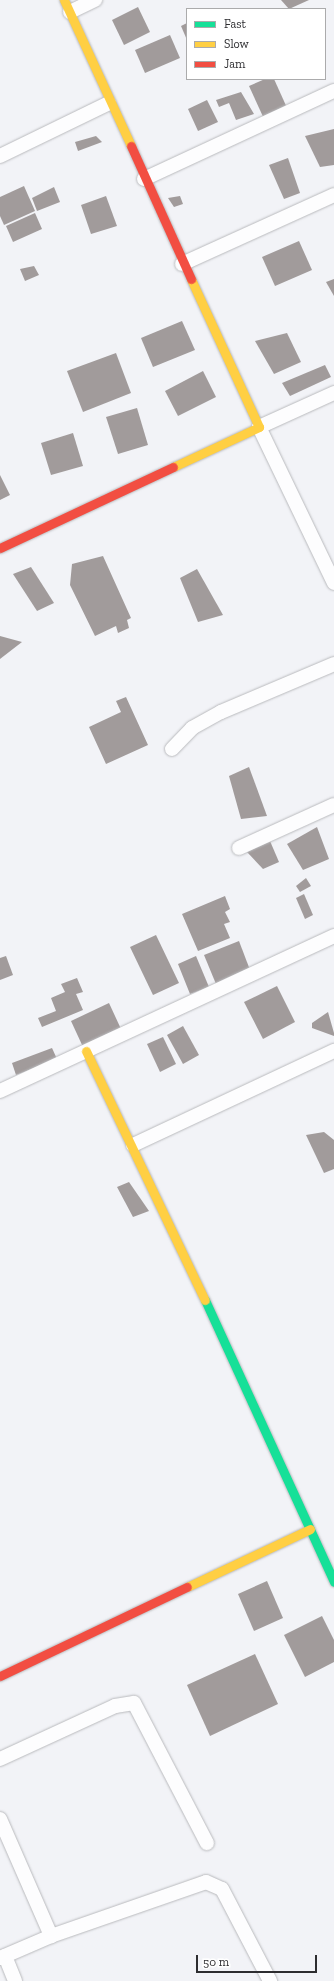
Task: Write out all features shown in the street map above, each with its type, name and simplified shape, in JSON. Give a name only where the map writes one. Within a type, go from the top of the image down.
[{"type":"street","points":[[95,0],[67,6],[182,264],[259,427],[329,560],[334,583]]},
{"type":"street","points":[[144,179],[334,91]]},
{"type":"street","points":[[0,156],[109,103]]},
{"type":"street","points":[[182,264],[334,195]]},
{"type":"street","points":[[0,548],[334,393]]},
{"type":"street","points":[[172,749],[180,737],[215,716],[334,664]]},
{"type":"street","points":[[239,848],[334,805]]},
{"type":"street","points":[[0,1090],[334,936]]},
{"type":"street","points":[[86,1051],[133,1145],[334,1582]]},
{"type":"street","points":[[133,1145],[334,1051]]},
{"type":"street","points":[[0,1676],[310,1529]]},
{"type":"street","points":[[0,1759],[115,1706],[134,1703],[207,1843]]},
{"type":"street","points":[[0,1819],[51,1936]]},
{"type":"street","points":[[15,1981],[3,1957],[51,1936],[206,1882],[222,1889],[270,1981]]},
{"type":"building","points":[[281,0],[309,0],[291,8],[288,8]]},
{"type":"building","points":[[138,7],[150,32],[124,45],[112,20]]},
{"type":"building","points":[[186,24],[186,38],[181,26]]},
{"type":"building","points":[[170,35],[180,58],[145,73],[135,50]]},
{"type":"building","points":[[263,80],[274,80],[288,110],[265,121],[249,86]]},
{"type":"building","points":[[241,92],[254,114],[236,120],[229,103],[219,107],[216,100]]},
{"type":"building","points":[[207,100],[218,122],[198,131],[188,109]]},
{"type":"building","points":[[334,129],[334,165],[320,167],[305,136]]},
{"type":"building","points":[[96,136],[102,142],[78,151],[75,142]]},
{"type":"building","points":[[288,158],[300,193],[284,199],[269,165]]},
{"type":"building","points":[[24,186],[35,211],[4,225],[0,216],[0,197]]},
{"type":"building","points":[[54,187],[60,202],[37,211],[32,198]]},
{"type":"building","points":[[106,196],[117,226],[91,234],[81,205]]},
{"type":"building","points":[[180,196],[183,204],[174,207],[168,198]]},
{"type":"building","points":[[35,213],[42,229],[13,242],[6,226]]},
{"type":"building","points":[[299,241],[312,270],[275,286],[262,257]]},
{"type":"building","points":[[34,266],[39,275],[25,281],[20,269]]},
{"type":"building","points":[[334,279],[334,296],[326,282]]},
{"type":"building","points":[[182,321],[195,350],[153,367],[141,338]]},
{"type":"building","points":[[287,333],[301,362],[274,374],[255,341]]},
{"type":"building","points":[[116,353],[131,393],[83,412],[67,371]]},
{"type":"building","points":[[325,365],[331,377],[290,396],[282,383]]},
{"type":"building","points":[[203,371],[216,397],[178,416],[165,391]]},
{"type":"building","points":[[137,408],[148,445],[118,454],[106,417]]},
{"type":"building","points":[[73,433],[83,466],[51,475],[41,443]]},
{"type":"building","points":[[0,475],[10,495],[0,500]]},
{"type":"building","points":[[103,556],[131,618],[127,620],[129,628],[118,633],[116,626],[95,636],[70,585],[72,564]]},
{"type":"building","points":[[31,567],[54,603],[37,611],[13,574]]},
{"type":"building","points":[[197,569],[223,615],[198,622],[180,578]]},
{"type":"building","points":[[0,636],[22,642],[0,659]]},
{"type":"building","points":[[126,697],[148,745],[106,764],[89,727],[121,712],[116,701]]},
{"type":"building","points":[[249,767],[267,816],[241,819],[229,776]]},
{"type":"building","points":[[317,827],[329,859],[303,870],[287,844]]},
{"type":"building","points":[[270,841],[279,862],[263,869],[247,852]]},
{"type":"building","points":[[306,878],[311,886],[300,892],[296,886]]},
{"type":"building","points":[[304,894],[313,915],[305,919],[296,898]]},
{"type":"building","points":[[225,896],[230,909],[225,912],[230,922],[224,924],[230,938],[198,951],[182,914]]},
{"type":"building","points":[[156,935],[179,983],[153,995],[130,947]]},
{"type":"building","points":[[239,941],[250,970],[216,984],[204,955]]},
{"type":"building","points":[[6,956],[13,975],[0,980],[0,958]]},
{"type":"building","points":[[196,956],[209,987],[190,994],[178,964]]},
{"type":"building","points":[[77,978],[83,992],[76,994],[83,1010],[42,1027],[38,1018],[56,1011],[51,998],[65,992],[61,984]]},
{"type":"building","points":[[277,986],[295,1022],[263,1039],[244,1002]]},
{"type":"building","points":[[109,1003],[121,1029],[83,1047],[71,1021]]},
{"type":"building","points":[[328,1012],[334,1036],[312,1028],[312,1023]]},
{"type":"building","points":[[183,1026],[199,1055],[183,1064],[167,1035]]},
{"type":"building","points":[[163,1037],[176,1064],[160,1072],[147,1044]]},
{"type":"building","points":[[52,1048],[57,1059],[16,1075],[12,1063]]},
{"type":"building","points":[[324,1132],[334,1140],[334,1169],[324,1173],[306,1135]]},
{"type":"building","points":[[129,1182],[149,1211],[133,1217],[117,1187]]},
{"type":"building","points":[[267,1581],[283,1618],[254,1631],[238,1594]]},
{"type":"building","points":[[322,1616],[334,1640],[334,1662],[305,1677],[284,1635]]},
{"type":"building","points":[[255,1654],[278,1704],[210,1736],[187,1685]]},
{"type":"traffic: fast","points":[[205,1300],[334,1582]]},
{"type":"traffic: slow","points":[[64,0],[131,146]]},
{"type":"traffic: slow","points":[[173,467],[259,427],[191,279]]},
{"type":"traffic: slow","points":[[86,1051],[205,1300]]},
{"type":"traffic: slow","points":[[187,1587],[310,1529]]},
{"type":"traffic: jam","points":[[131,146],[191,279]]},
{"type":"traffic: jam","points":[[0,548],[173,467]]},
{"type":"traffic: jam","points":[[0,1676],[187,1587]]}]
